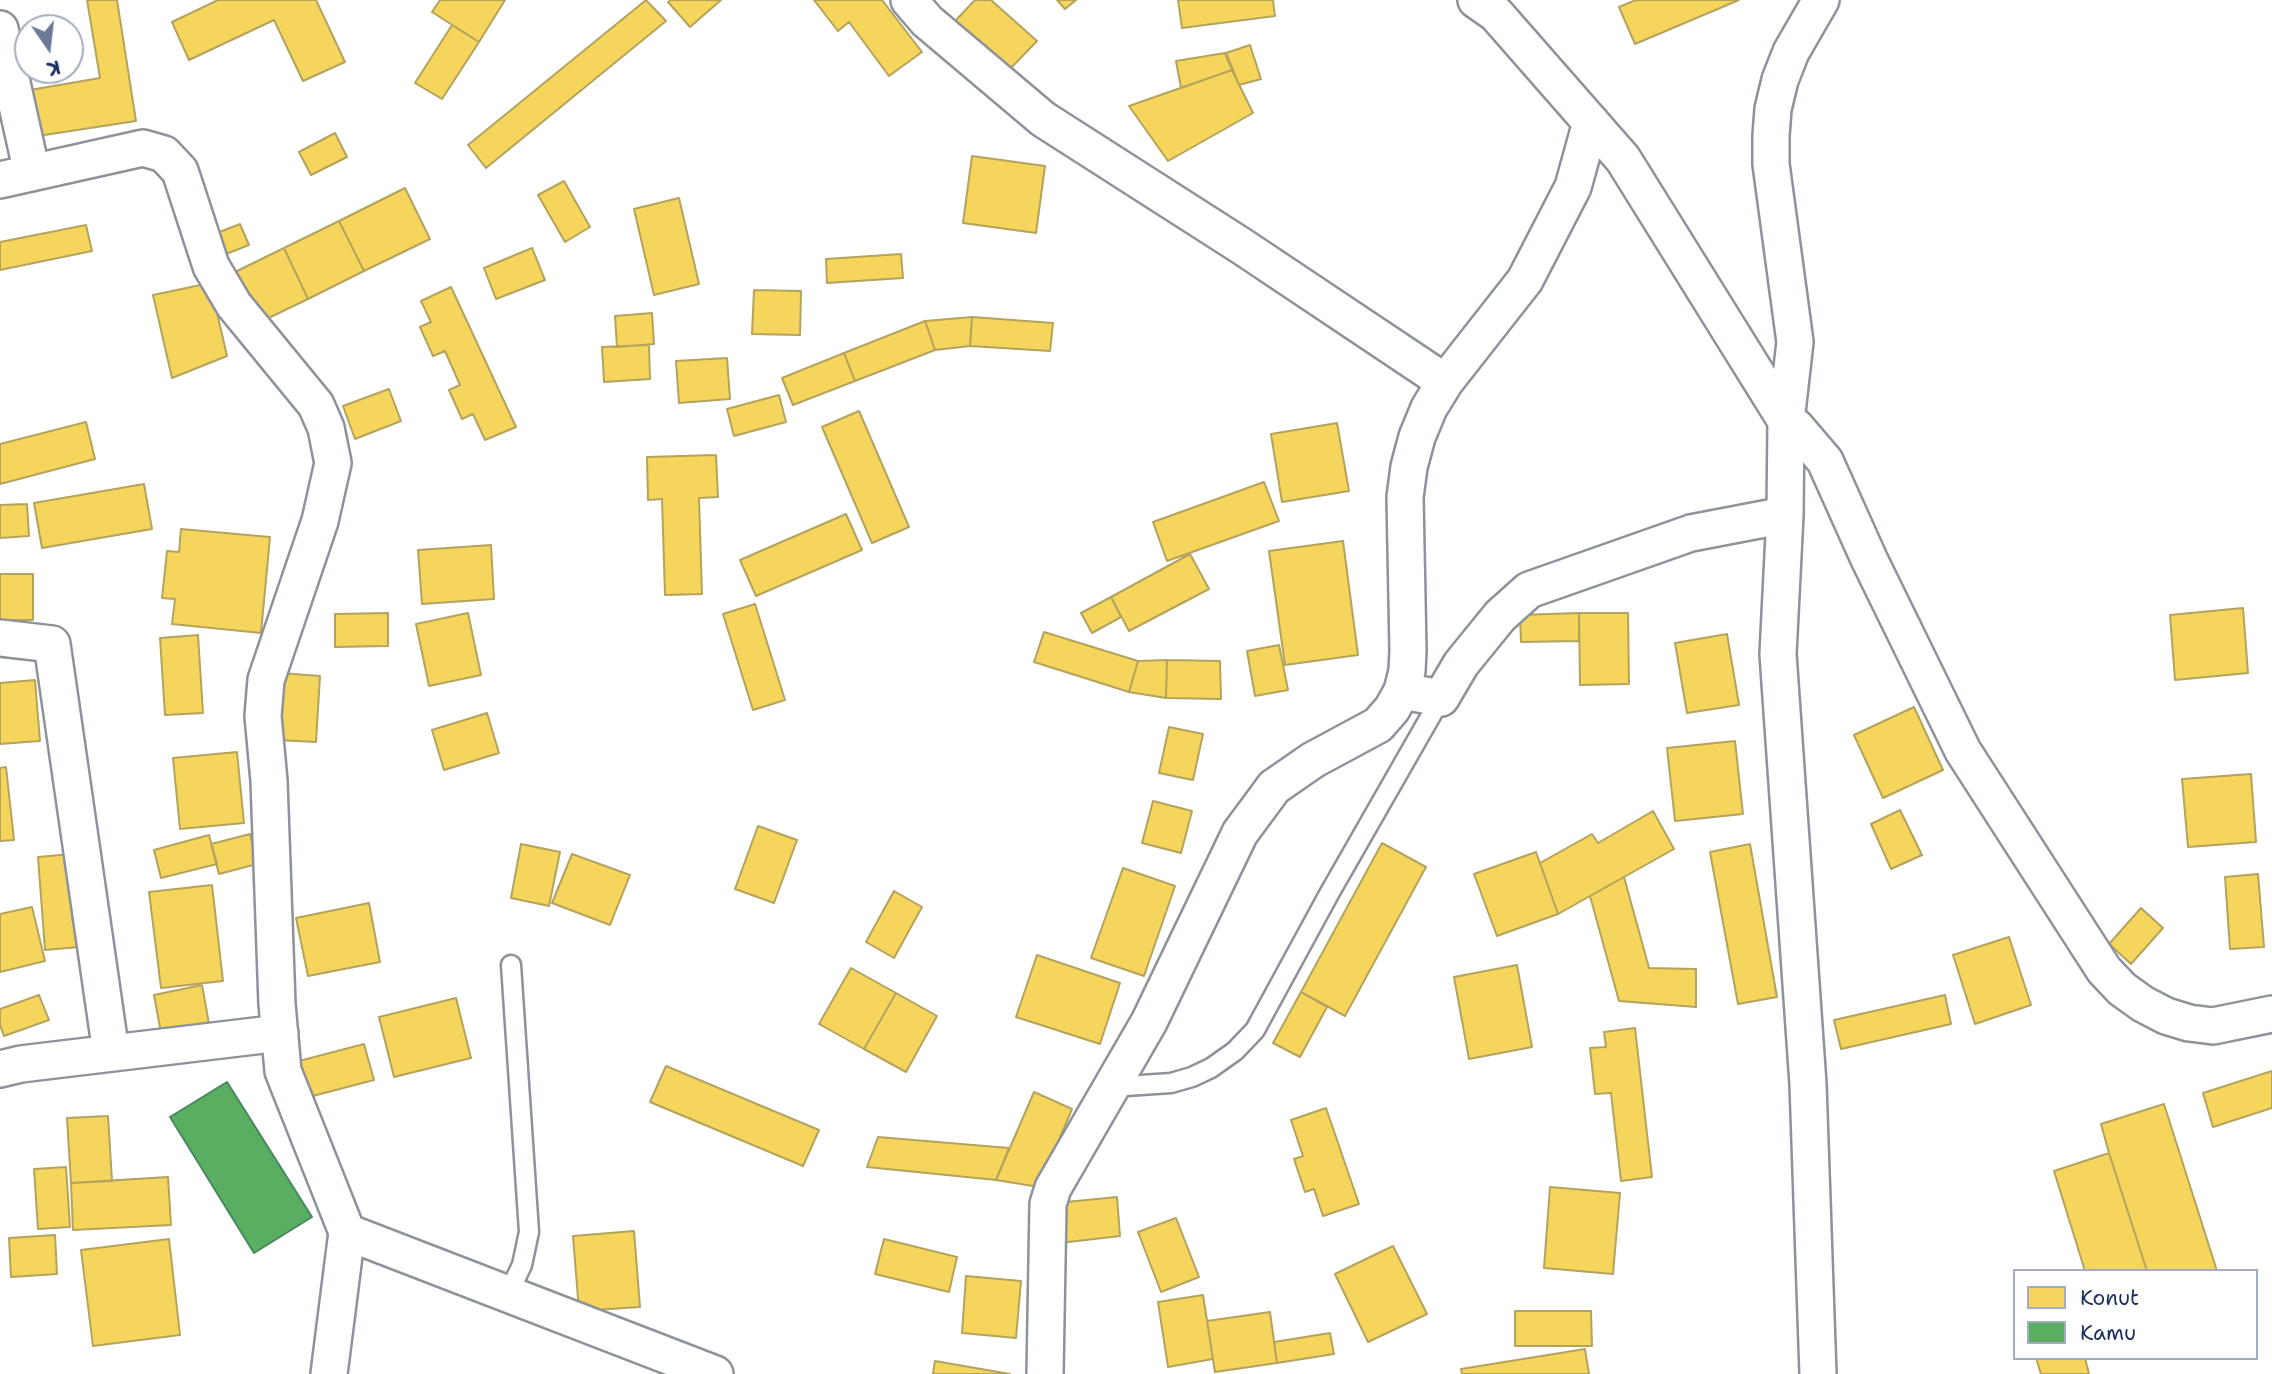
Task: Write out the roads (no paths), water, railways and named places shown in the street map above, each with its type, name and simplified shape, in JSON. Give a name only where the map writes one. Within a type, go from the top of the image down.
[{"type":"street","points":[[909,0],[927,21],[1043,119],[1243,247],[1445,382]]},
{"type":"street","points":[[1476,0],[1496,14],[1623,159],[1786,421],[1796,427],[1825,461],[1869,559],[1963,751],[2105,970],[2122,989],[2143,1004],[2166,1016],[2189,1023],[2213,1026],[2272,1014]]},
{"type":"street","points":[[1818,1374],[1808,1084],[1778,654],[1785,515],[1786,421],[1795,342],[1772,164],[1771,136],[1773,109],[1780,80],[1791,52],[1821,0]]},
{"type":"street","points":[[0,29],[16,176],[143,148],[164,155],[173,162],[180,171],[211,266],[234,305],[316,405],[326,428],[333,463],[320,521],[265,680],[263,716],[269,781],[276,1004],[283,1070],[347,1232],[328,1374]]},
{"type":"street","points":[[1045,1374],[1048,1204],[1053,1188],[1149,1022],[1240,833],[1274,788],[1313,760],[1378,725],[1392,709],[1402,691],[1408,671],[1405,497],[1417,437],[1429,408],[1445,382],[1525,280],[1573,187],[1591,122]]},
{"type":"street","points":[[1402,691],[1441,698],[1461,664],[1500,616],[1529,590],[1691,533],[1785,515]]},
{"type":"street","points":[[0,638],[52,643],[111,1053]]},
{"type":"street","points":[[0,1069],[21,1064],[279,1033]]},
{"type":"street","points":[[347,1232],[715,1374]]},
{"type":"lane","points":[[1111,1087],[1171,1083],[1192,1077],[1211,1068],[1235,1051],[1255,1030],[1441,698]]},
{"type":"lane","points":[[508,1294],[522,1265],[529,1232],[512,965]]}]
